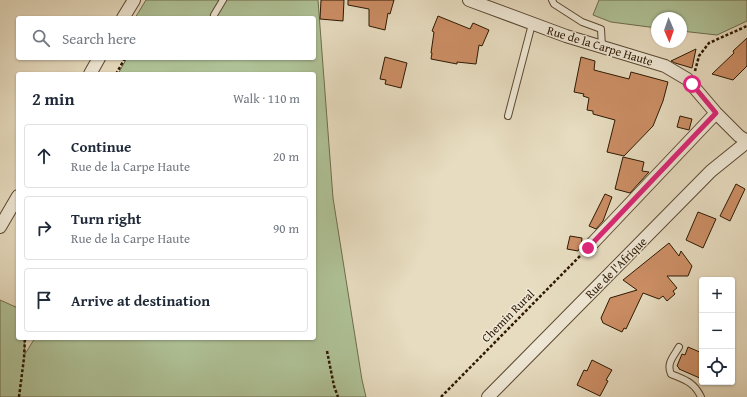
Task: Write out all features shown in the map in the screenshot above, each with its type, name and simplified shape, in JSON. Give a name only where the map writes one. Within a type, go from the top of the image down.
[{"type":"street","points":[[124,16],[134,0]]},
{"type":"street","name":"Rue de la Carpe Haute","points":[[469,0],[566,36],[665,66],[687,79],[716,113],[739,136],[747,141]]},
{"type":"street","points":[[91,72],[98,60]]},
{"type":"street","points":[[588,248],[716,113]]},
{"type":"street","name":"Rue de l'Afrique","points":[[488,397],[711,171],[747,141]]},
{"type":"street","points":[[0,226],[16,199]]},
{"type":"lane","points":[[214,15],[223,0]]},
{"type":"lane","points":[[552,0],[554,4],[582,22],[601,29],[602,47]]},
{"type":"lane","points":[[508,116],[532,24]]},
{"type":"lane","points":[[679,347],[670,362],[668,369],[671,374],[697,388],[701,397],[696,397]]},
{"type":"path","points":[[692,84],[699,56],[709,43],[747,26]]},
{"type":"path","points":[[117,72],[124,60]]},
{"type":"path","name":"Chemin Rural","points":[[441,397],[588,248]]},
{"type":"path","points":[[19,397],[25,340]]},
{"type":"path","points":[[327,351],[334,386],[338,397]]},
{"type":"green space","points":[[146,0],[318,0],[333,198],[366,397],[0,397],[0,300],[16,307],[16,340],[24,340],[25,354],[34,340],[316,340],[316,72],[119,72],[126,60],[316,60],[316,16],[136,16]]},
{"type":"green space","points":[[599,0],[747,0],[747,21],[717,35],[687,32],[687,12],[651,12],[651,27],[611,22],[593,15]]},
{"type":"building","points":[[321,0],[344,0],[343,21],[320,19]]},
{"type":"building","points":[[348,0],[394,0],[390,14],[388,13],[385,30],[369,26],[369,9],[348,5]]},
{"type":"building","points":[[438,16],[470,29],[473,23],[489,30],[482,46],[479,45],[476,64],[457,62],[457,64],[431,59],[434,32],[432,31]]},
{"type":"building","points":[[747,38],[747,66],[733,80],[712,74],[734,53],[733,51]]},
{"type":"building","points":[[696,49],[692,68],[671,61]]},
{"type":"building","points":[[385,57],[407,63],[401,88],[385,84],[386,80],[380,79]]},
{"type":"building","points":[[581,57],[595,61],[594,70],[629,79],[631,72],[668,82],[663,101],[653,126],[624,156],[607,152],[615,120],[593,114],[593,111],[587,110],[589,98],[583,96],[584,94],[574,92]]},
{"type":"building","points":[[680,116],[692,119],[689,130],[677,127]]},
{"type":"building","points":[[623,157],[644,162],[642,171],[649,172],[630,193],[615,189]]},
{"type":"building","points":[[736,184],[745,189],[730,221],[720,216]]},
{"type":"building","points":[[605,194],[612,197],[603,221],[596,229],[589,226]]},
{"type":"building","points":[[698,212],[716,219],[703,248],[686,240]]},
{"type":"building","points":[[570,236],[582,238],[581,246],[578,251],[567,249]]},
{"type":"building","points":[[669,243],[679,256],[681,251],[692,266],[688,276],[667,276],[677,288],[673,291],[675,294],[667,301],[663,296],[659,299],[643,293],[626,329],[624,328],[622,332],[603,323],[601,318],[610,298],[637,290],[623,280]]},
{"type":"building","points":[[688,347],[699,352],[699,378],[679,369],[677,366],[682,354],[685,355]]},
{"type":"building","points":[[592,360],[612,370],[606,380],[608,381],[600,396],[577,385],[584,370],[587,371]]},
{"type":"route","points":[[588,248],[660,174],[716,113],[692,84]]}]
